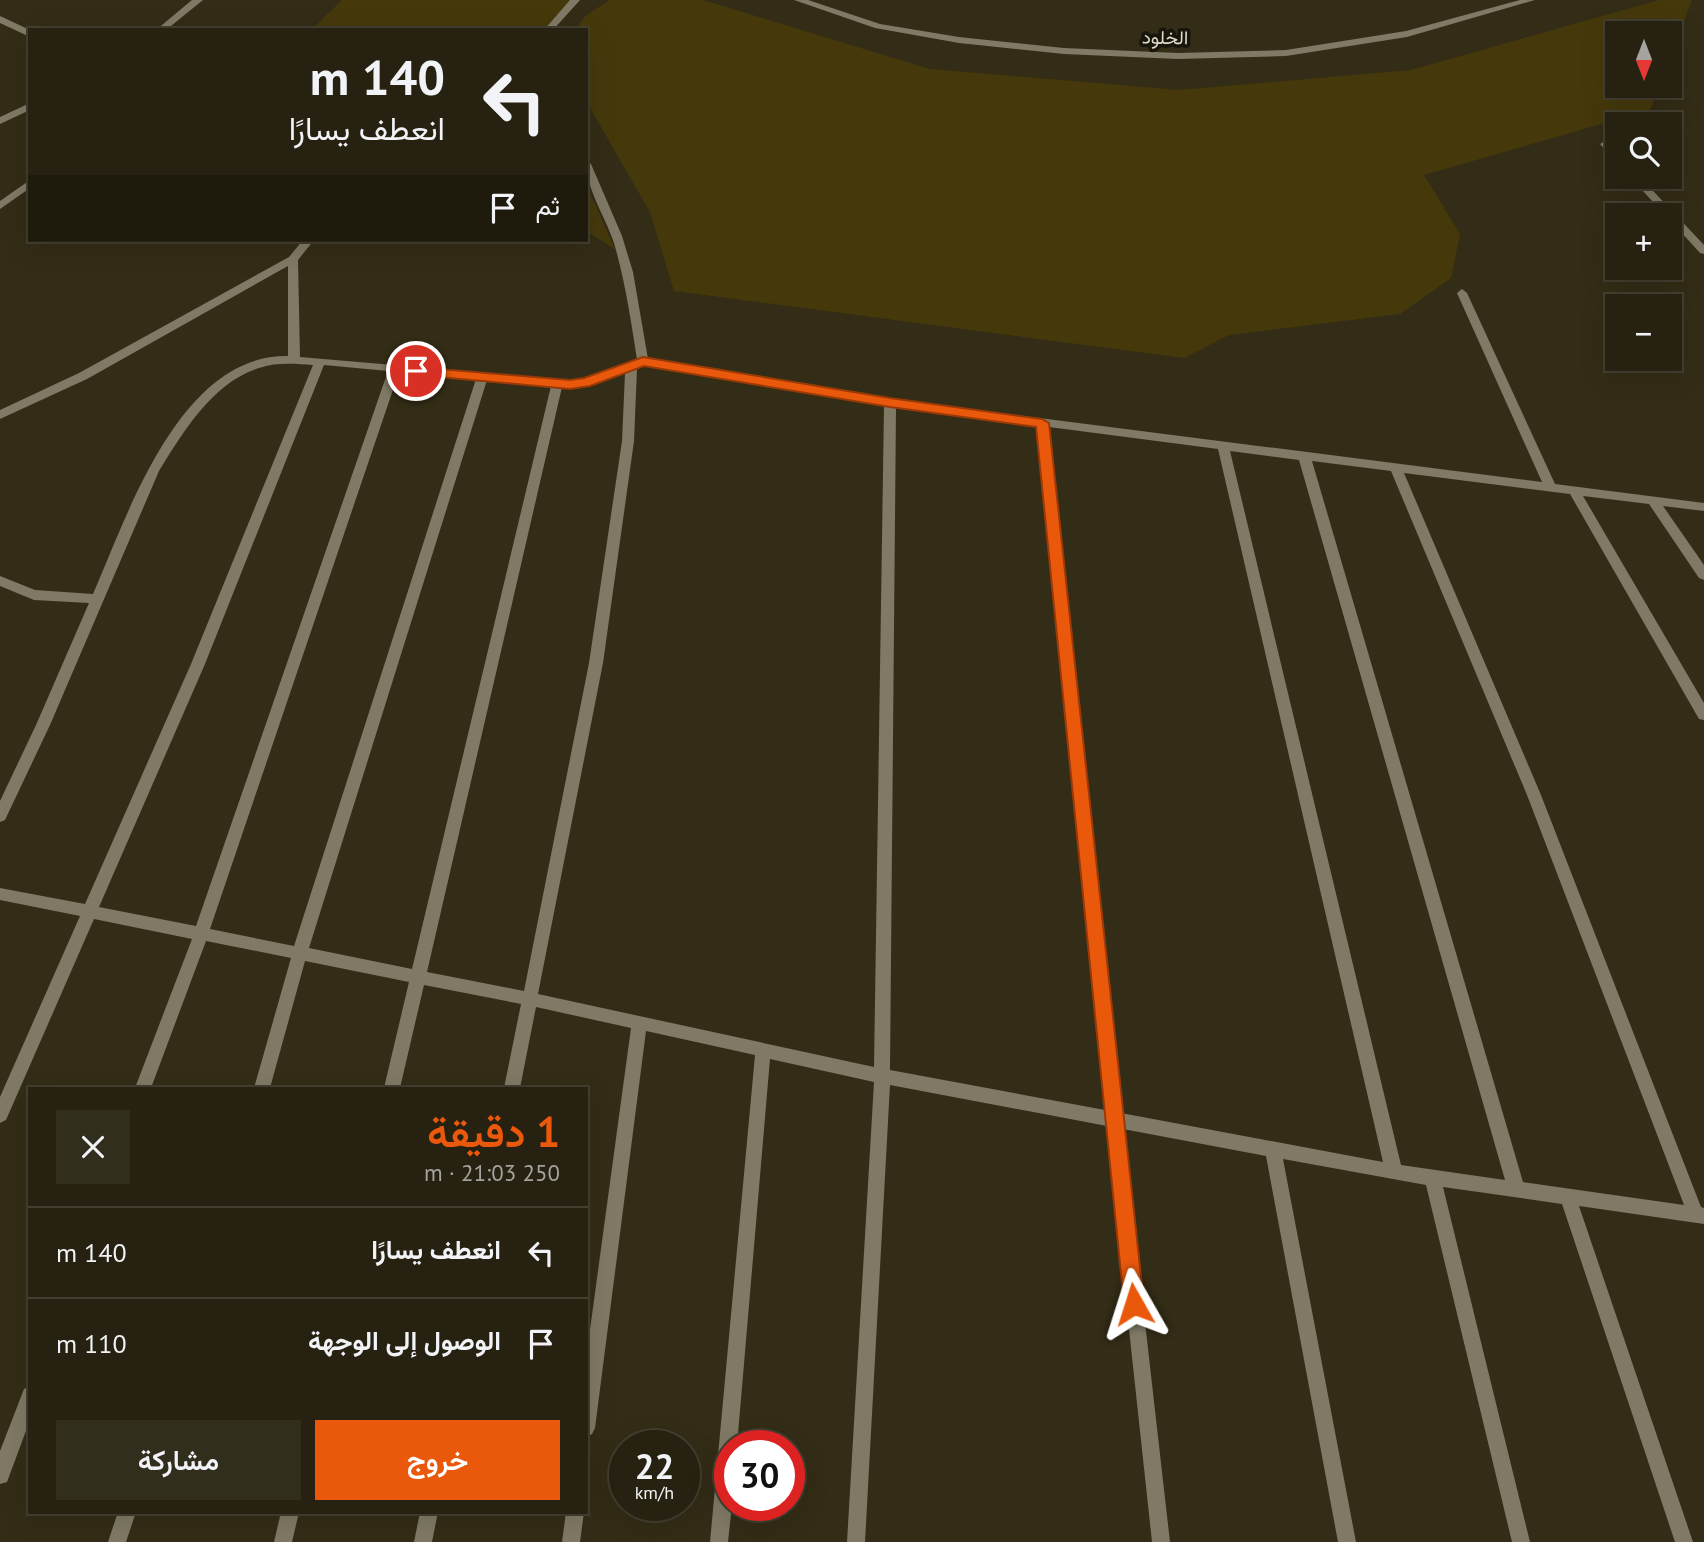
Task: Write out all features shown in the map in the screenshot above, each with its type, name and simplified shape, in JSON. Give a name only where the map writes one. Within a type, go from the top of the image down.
[{"type":"street","points":[[163,28],[198,0]]},
{"type":"street","points":[[550,28],[575,0]]},
{"type":"street","name":"الخلود","points":[[799,0],[878,26],[959,40],[1064,51],[1178,56],[1286,53],[1407,34],[1531,0]]},
{"type":"street","points":[[0,19],[28,33]]},
{"type":"street","points":[[0,121],[28,107]]},
{"type":"street","points":[[512,1087],[596,663],[637,365],[621,248],[588,168]]},
{"type":"street","points":[[0,206],[28,185]]},
{"type":"street","points":[[1646,189],[1704,251]]},
{"type":"street","points":[[0,415],[83,376],[293,259],[307,242]]},
{"type":"street","points":[[293,259],[294,359]]},
{"type":"street","points":[[1462,293],[1551,488]]},
{"type":"street","points":[[0,816],[44,725],[153,470],[184,424],[227,379],[254,366],[294,359],[556,384],[586,383],[637,365],[890,403],[1704,508]]},
{"type":"street","points":[[0,1115],[198,664],[320,361]]},
{"type":"street","points":[[143,1087],[200,936],[394,369]]},
{"type":"street","points":[[262,1087],[300,952],[482,378]]},
{"type":"street","points":[[392,1087],[556,384]]},
{"type":"street","points":[[856,1542],[882,1076],[890,403]]},
{"type":"street","points":[[1042,423],[1161,1542]]},
{"type":"street","points":[[1223,446],[1394,1172]]},
{"type":"street","points":[[1304,455],[1517,1191]]},
{"type":"street","points":[[0,894],[200,936],[300,952],[530,999],[882,1076],[1394,1172],[1700,1216],[1534,795],[1395,467]]},
{"type":"street","points":[[1574,491],[1704,715]]},
{"type":"street","points":[[1653,501],[1704,575]]},
{"type":"street","points":[[0,581],[34,595],[98,599]]},
{"type":"street","points":[[588,1413],[639,1024]]},
{"type":"street","points":[[719,1542],[763,1051]]},
{"type":"street","points":[[1273,1149],[1347,1542]]},
{"type":"street","points":[[1432,1177],[1521,1542]]},
{"type":"street","points":[[1568,1198],[1685,1542]]},
{"type":"street","points":[[0,1475],[28,1400]]},
{"type":"street","points":[[117,1542],[126,1514]]},
{"type":"street","points":[[282,1542],[289,1514]]},
{"type":"street","points":[[423,1542],[429,1514]]},
{"type":"street","points":[[571,1542],[575,1514]]},
{"type":"shaded area","points":[[342,0],[572,0],[551,28],[313,28]]},
{"type":"shaded area","points":[[610,0],[703,0],[930,69],[1179,90],[1411,70],[1659,0],[1692,0],[1682,26],[1682,21],[1605,21],[1605,98],[1654,98],[1650,110],[1605,112],[1605,123],[1424,175],[1460,234],[1451,278],[1400,314],[1229,335],[1184,358],[674,291],[650,212],[588,104],[588,28],[577,28],[585,16]]},
{"type":"shaded area","points":[[588,188],[615,249],[588,232]]},
{"type":"route","points":[[416,371],[570,384],[586,383],[643,362],[890,403],[1042,423],[1134,1304]]}]
